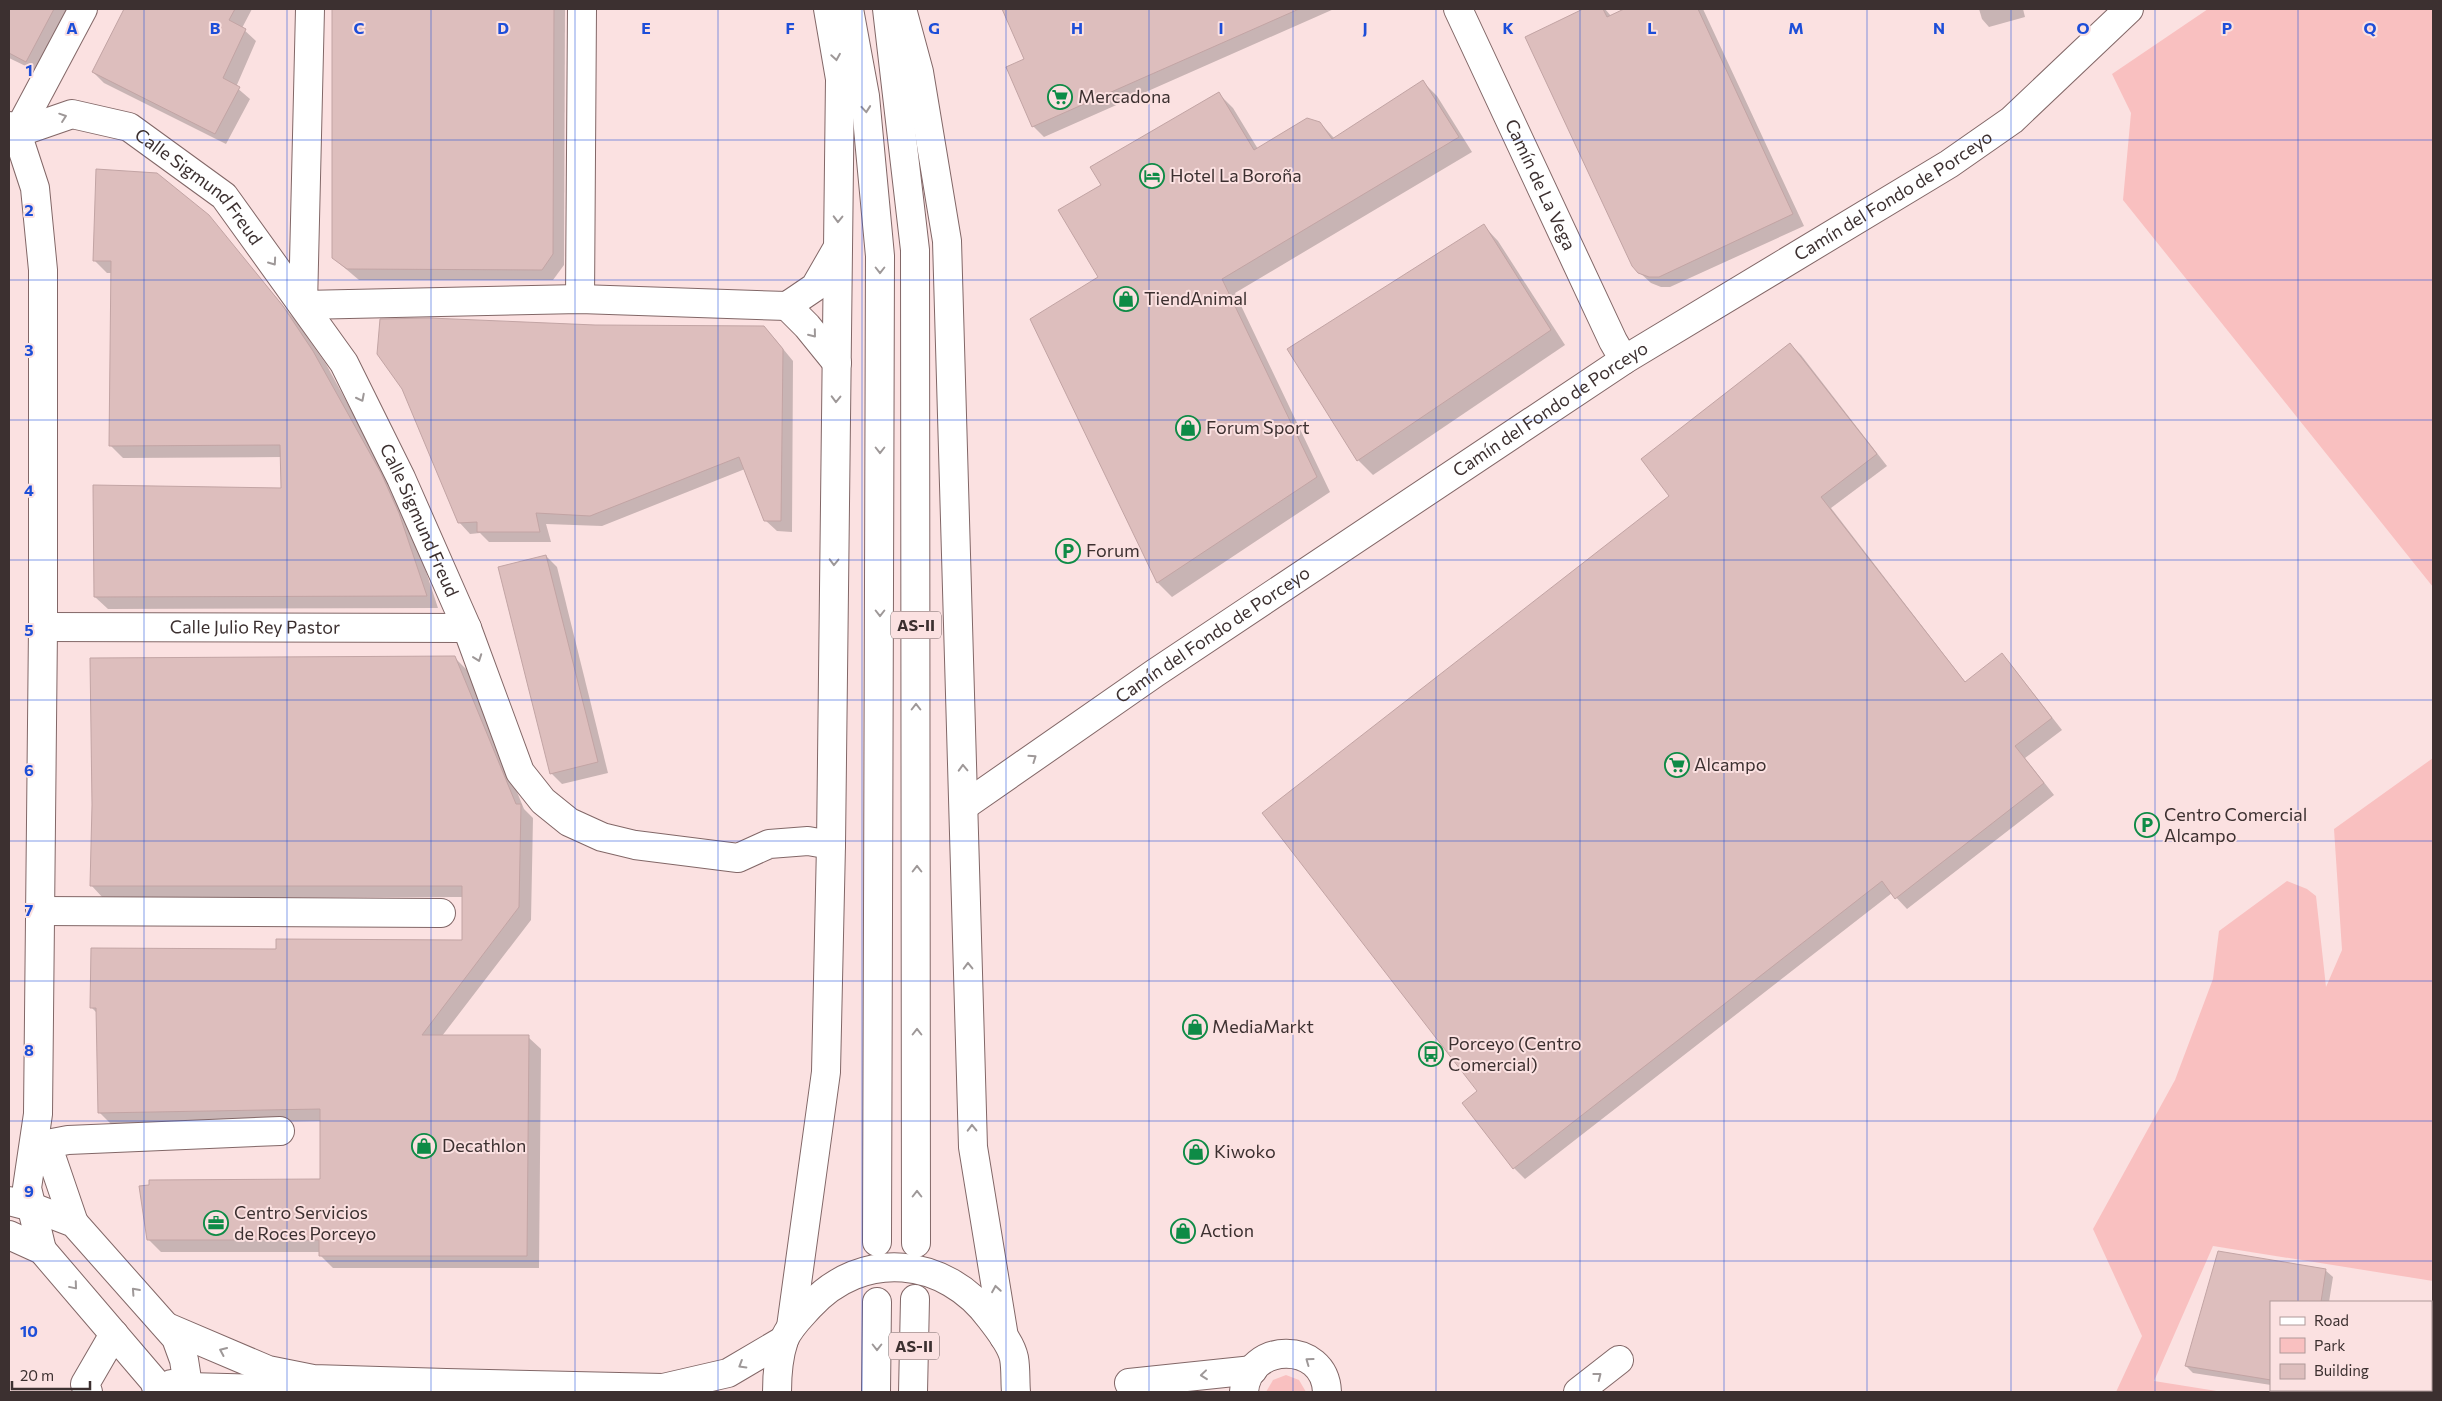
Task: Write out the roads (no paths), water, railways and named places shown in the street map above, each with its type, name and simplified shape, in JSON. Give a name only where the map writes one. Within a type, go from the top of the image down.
[{"type":"main road","points":[[16,1209],[27,1188],[40,1132],[43,270],[35,188],[13,130],[83,9]]},
{"type":"main road","points":[[310,9],[303,306],[580,299],[787,306],[815,287],[838,247]]},
{"type":"main road","points":[[580,299],[582,9]]},
{"type":"main road","points":[[777,1392],[788,1334],[826,1072],[831,844],[840,79],[828,9]]},
{"type":"main road","name":"AS-II","points":[[850,9],[865,96],[880,256],[878,1242]]},
{"type":"main road","name":"AS-II","points":[[887,9],[915,250],[916,1243]]},
{"type":"main road","points":[[902,9],[919,72],[947,241],[973,1147],[1004,1337]]},
{"type":"main road","name":"Camín de La Vega","points":[[1458,9],[1612,341],[1624,360]]},
{"type":"main road","name":"Camín del Fondo de Porceyo","points":[[964,806],[1132,688],[1624,360],[1949,164],[2012,120],[2129,9]]},
{"type":"main road","name":"Calle Sigmund Freud","points":[[13,130],[72,114],[130,127],[224,196],[344,363],[401,478],[467,628],[520,772],[543,801],[569,822],[602,837],[635,845],[738,858],[769,844],[808,841],[831,844]]},
{"type":"main road","points":[[787,306],[807,326],[836,363]]},
{"type":"main road","name":"Calle Julio Rey Pastor","points":[[43,627],[467,628]]},
{"type":"main road","points":[[40,911],[441,913]]},
{"type":"main road","points":[[40,1132],[77,1140],[280,1131]]},
{"type":"main road","points":[[9,1157],[40,1132]]},
{"type":"main road","points":[[40,1132],[74,1223],[176,1338],[184,1360],[186,1390]]},
{"type":"main road","points":[[16,1209],[42,1250],[156,1386],[186,1390],[313,1379],[671,1390],[728,1373],[788,1334],[820,1295],[844,1279],[875,1268],[898,1266],[922,1269],[955,1285],[979,1302],[1004,1337],[1014,1358],[1016,1392]]},
{"type":"main road","points":[[16,1209],[74,1223]]},
{"type":"main road","points":[[9,1235],[42,1250]]},
{"type":"main road","name":"AS-II","points":[[914,1392],[915,1299]]},
{"type":"main road","name":"AS-II","points":[[876,1392],[877,1302]]},
{"type":"main road","points":[[167,1327],[264,1384]]},
{"type":"main road","points":[[88,1392],[85,1384],[114,1334]]},
{"type":"main road","points":[[1129,1383],[1262,1364],[1287,1352],[1314,1363],[1322,1373],[1327,1392]]},
{"type":"main road","points":[[1578,1392],[1619,1360]]},
{"type":"place","name":"Mercadona","points":[[1060,97]]},
{"type":"place","name":"Hotel La Boroña","points":[[1152,176]]},
{"type":"place","name":"TiendAnimal","points":[[1126,299]]},
{"type":"place","name":"Forum Sport","points":[[1188,428]]},
{"type":"place","name":"Forum","points":[[1068,551]]},
{"type":"place","name":"Alcampo","points":[[1677,765]]},
{"type":"place","name":"Centro Comercial Alcampo","points":[[2147,825]]},
{"type":"place","name":"MediaMarkt","points":[[1195,1027]]},
{"type":"place","name":"Porceyo (Centro Comercial)","points":[[1431,1054]]},
{"type":"place","name":"Decathlon","points":[[424,1146]]},
{"type":"place","name":"Kiwoko","points":[[1196,1152]]},
{"type":"place","name":"Centro Servicios de Roces Porceyo","points":[[216,1223]]},
{"type":"place","name":"Action","points":[[1183,1231]]}]
